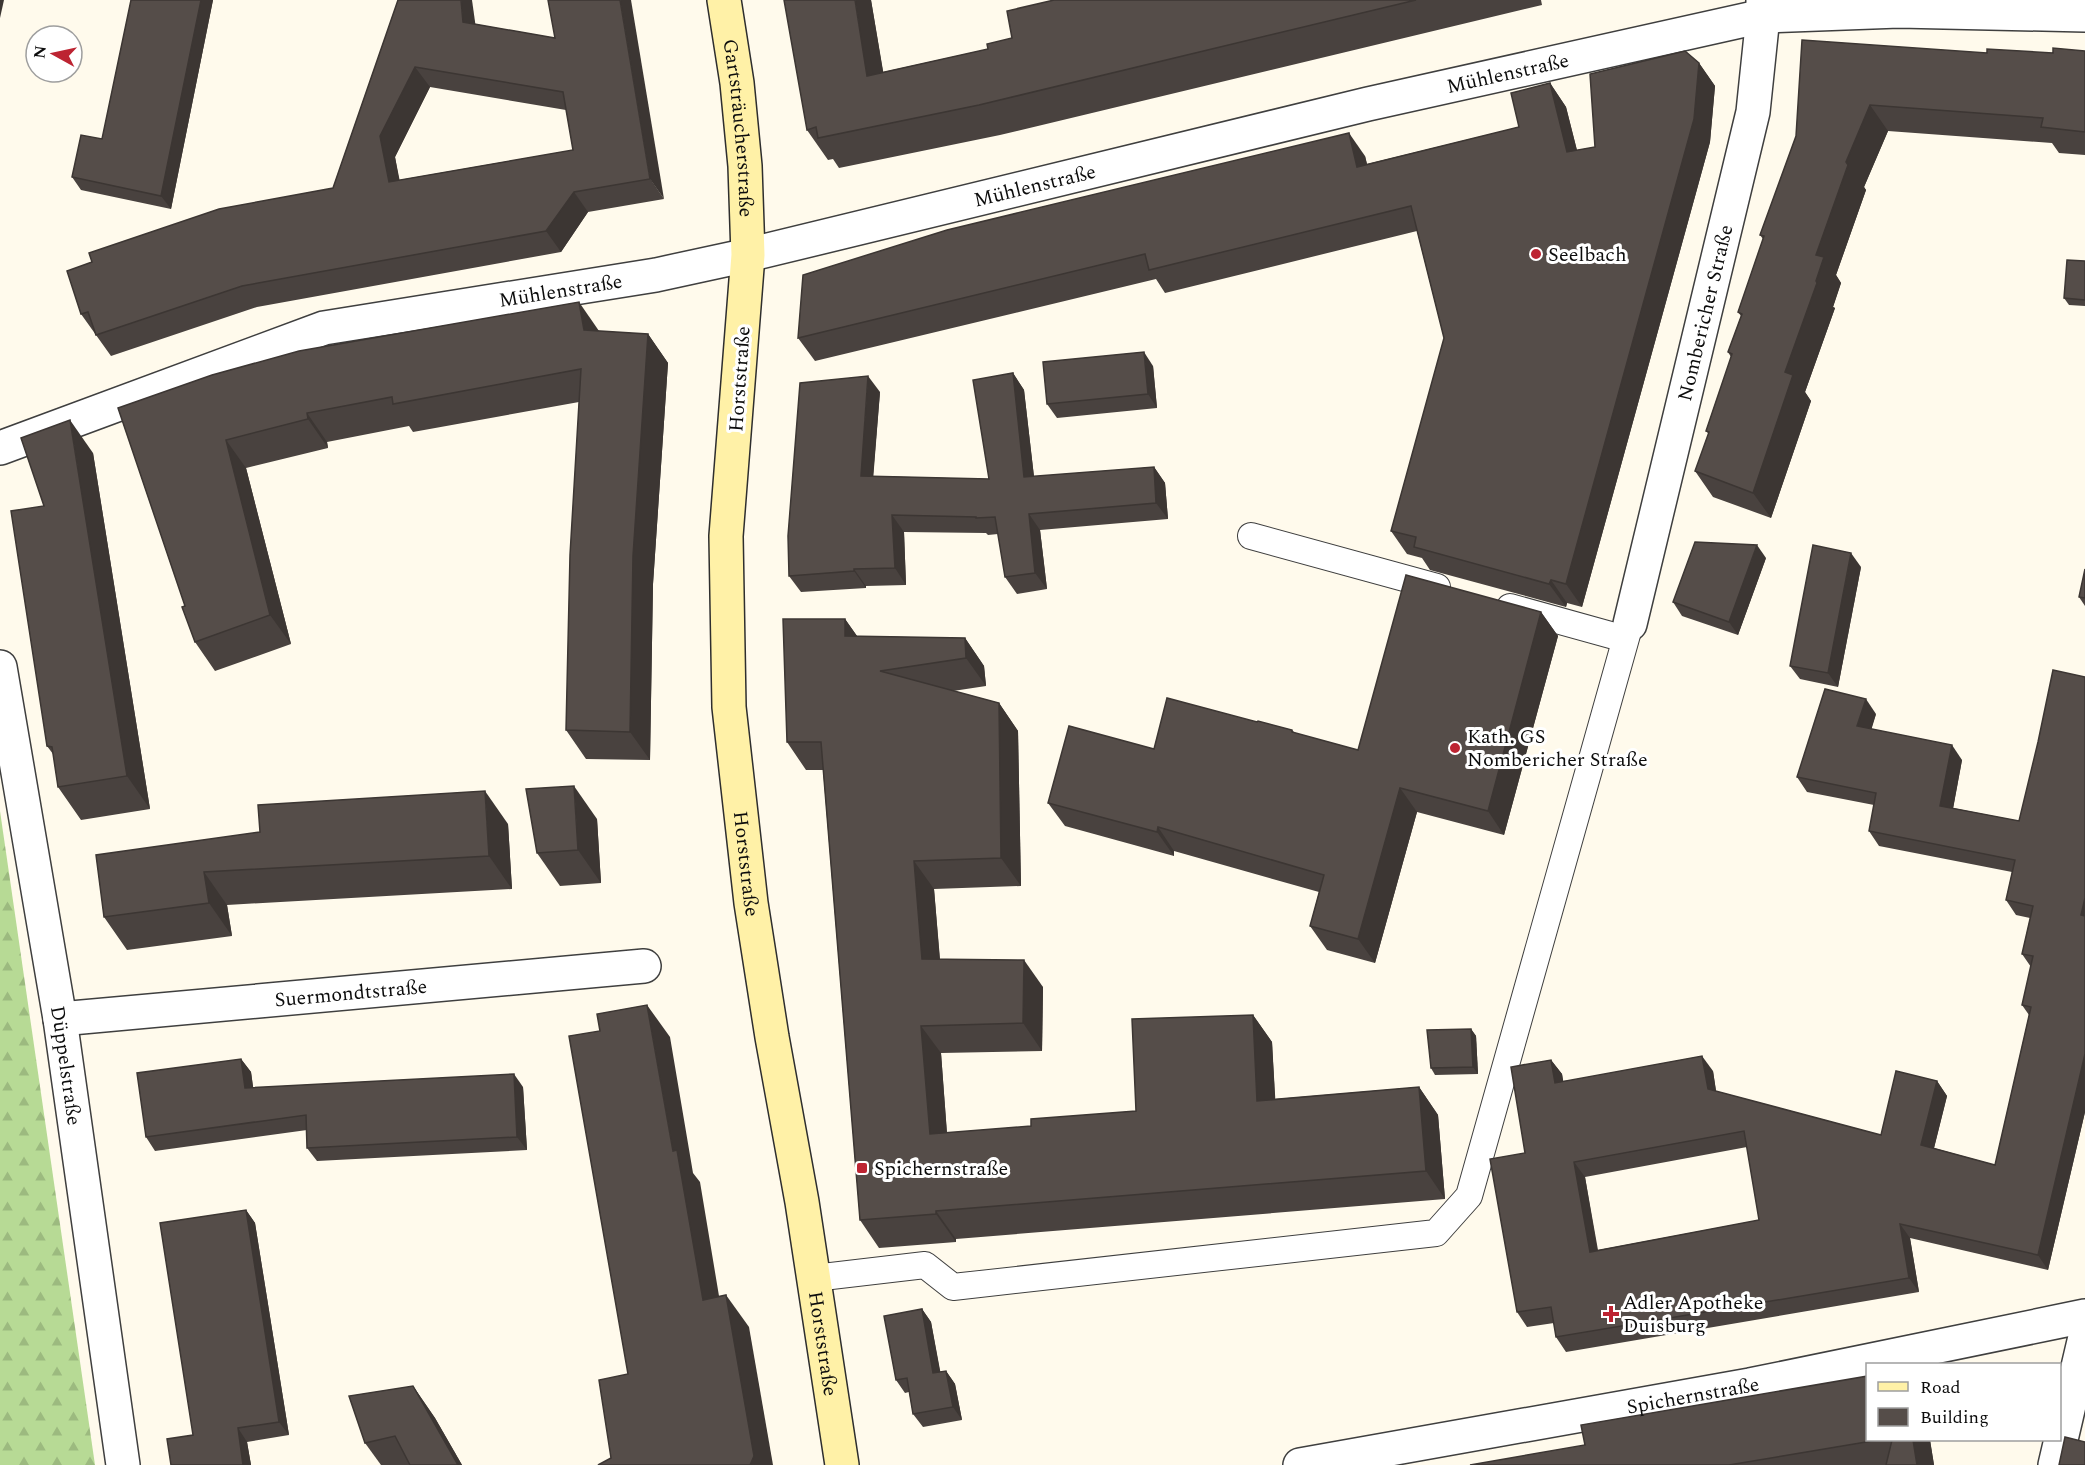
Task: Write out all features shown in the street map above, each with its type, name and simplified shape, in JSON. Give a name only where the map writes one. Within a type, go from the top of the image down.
[{"type":"street","name":"Gartsträucherstraße","points":[[724,0],[738,82],[745,166],[747,255]]},
{"type":"street","name":"Mühlenstraße","points":[[0,448],[324,328],[656,275],[834,236],[1763,8],[2085,15]]},
{"type":"street","name":"Nombericher Straße","points":[[1628,631],[1753,112],[1763,8]]},
{"type":"street","name":"Horststraße","points":[[747,255],[726,536],[729,707],[753,914],[772,1037],[802,1202],[842,1465]]},
{"type":"street","name":"Düppelstraße","points":[[0,667],[60,1019],[123,1465]]},
{"type":"street","name":"Suermondtstraße","points":[[60,1019],[644,966]]},
{"type":"street","name":"Spichernstraße","points":[[1300,1465],[1750,1385],[2085,1316]]},
{"type":"street","points":[[2061,1439],[2085,1336]]},
{"type":"street","points":[[2055,1465],[2061,1441]]},
{"type":"lane","points":[[1251,536],[1455,592]]},
{"type":"lane","points":[[813,1278],[925,1265],[953,1287],[1436,1233],[1469,1196],[1628,631],[1489,601]]},
{"type":"green space","points":[[0,811],[95,1465],[0,1465]]},
{"type":"building","points":[[131,0],[201,0],[161,196],[72,177],[81,135],[102,139]]},
{"type":"building","points":[[398,0],[461,0],[463,22],[555,38],[548,0],[620,0],[650,179],[574,192],[546,231],[242,286],[96,335],[88,312],[81,314],[67,271],[92,262],[89,253],[219,209],[333,188]],"holes":[[[415,67],[563,92],[573,150],[389,182],[380,136]]]},
{"type":"building","points":[[784,0],[855,0],[867,76],[988,49],[987,44],[1012,38],[1007,11],[1054,0],[1416,0],[979,105],[818,138],[816,127],[807,130]]},
{"type":"building","points":[[1802,40],[1987,53],[1987,49],[2053,53],[2053,48],[2085,51],[2085,132],[2041,127],[2043,118],[1870,105],[1846,162],[1848,165],[1816,255],[1824,257],[1785,372],[1793,375],[1753,493],[1695,471],[1732,354],[1728,352],[1742,314],[1738,312],[1764,236],[1760,235],[1796,136]]},
{"type":"building","points":[[1685,51],[1699,63],[1694,119],[1566,584],[1551,580],[1549,584],[1414,547],[1416,537],[1391,531],[1444,338],[1411,206],[1149,270],[1145,254],[798,338],[803,275],[947,230],[1349,133],[1357,167],[1519,127],[1511,93],[1550,83],[1567,152],[1595,147],[1590,74]]},
{"type":"building","points":[[2067,260],[2085,261],[2085,300],[2064,298]]},
{"type":"building","points":[[579,302],[584,330],[648,334],[633,556],[630,732],[566,730],[570,555],[581,369],[393,404],[392,397],[307,413],[308,419],[226,440],[270,615],[195,642],[118,408],[212,375],[299,351]]},
{"type":"building","points":[[1144,352],[1148,394],[1047,404],[1043,362]]},
{"type":"building","points":[[1013,373],[1024,477],[1154,467],[1156,503],[1029,514],[1035,573],[1005,577],[995,517],[892,515],[895,568],[854,569],[854,571],[789,576],[788,536],[800,383],[868,376],[861,476],[989,479],[973,380]]},
{"type":"building","points":[[70,420],[127,776],[58,787],[52,747],[47,746],[11,511],[44,506],[21,438]]},
{"type":"building","points":[[1695,542],[1757,545],[1729,622],[1673,602]]},
{"type":"building","points":[[1813,545],[1851,553],[1828,673],[1790,666]]},
{"type":"building","points":[[2085,569],[2085,598],[2079,597]]},
{"type":"building","name":"Kath. GS Nombericher Straße","points":[[1406,575],[1541,612],[1488,811],[1400,788],[1358,939],[1310,926],[1324,875],[1158,827],[1157,832],[1048,803],[1069,726],[1154,749],[1167,698],[1292,730],[1292,732],[1358,750]]},
{"type":"building","points":[[783,619],[845,619],[845,636],[965,638],[966,658],[880,671],[999,703],[1001,858],[914,861],[922,959],[1024,960],[1023,1023],[921,1026],[930,1134],[1031,1126],[1031,1119],[1136,1111],[1132,1019],[1253,1015],[1257,1101],[1419,1087],[1426,1171],[936,1211],[936,1214],[860,1220],[821,742],[787,742]]},
{"type":"building","points":[[2053,670],[2085,677],[2085,898],[2081,915],[2085,916],[2085,1054],[2038,1255],[1900,1224],[1909,1278],[1556,1337],[1551,1307],[1517,1312],[1490,1159],[1525,1153],[1511,1067],[1551,1060],[1555,1083],[1702,1056],[1708,1089],[1881,1135],[1896,1071],[1937,1081],[1921,1145],[1995,1165],[2031,1007],[2022,1005],[2033,956],[2022,954],[2033,906],[2006,900],[2015,860],[1869,831],[1876,793],[1797,777],[1825,689],[1866,699],[1857,726],[1952,745],[1940,806],[2019,821]],"holes":[[[1744,1131],[1759,1220],[1590,1252],[1574,1162]]]},
{"type":"building","points":[[574,786],[578,850],[537,853],[526,789]]},
{"type":"building","points":[[485,791],[489,856],[204,872],[209,903],[104,917],[96,855],[260,832],[258,805]]},
{"type":"building","points":[[647,1005],[673,1151],[677,1150],[703,1300],[726,1295],[754,1456],[750,1465],[598,1465],[611,1458],[599,1380],[628,1374],[569,1036],[600,1031],[597,1014]]},
{"type":"building","points":[[1471,1029],[1473,1067],[1431,1068],[1427,1030]]},
{"type":"building","points":[[241,1059],[245,1088],[514,1074],[517,1137],[307,1148],[306,1115],[146,1137],[137,1073]]},
{"type":"building","points":[[246,1210],[279,1422],[238,1428],[243,1465],[171,1465],[167,1439],[193,1435],[160,1223]]},
{"type":"building","points":[[922,1309],[933,1373],[946,1371],[953,1407],[913,1414],[907,1378],[896,1380],[884,1316]]},
{"type":"building","points":[[1866,1376],[1866,1441],[1872,1441],[1729,1465],[1470,1465],[1585,1445],[1581,1425]]},
{"type":"building","points":[[413,1386],[458,1465],[410,1465],[395,1436],[365,1443],[349,1396]]},
{"type":"building","points":[[2065,1437],[2085,1442],[2085,1465],[2059,1465]]},
{"type":"building","points":[[1892,1441],[1913,1441],[1917,1465],[1886,1465]]},
{"type":"place","name":"Seelbach","points":[[1536,254]]},
{"type":"place","name":"Kath. GS Nombericher Straße","points":[[1455,748]]},
{"type":"place","name":"Spichernstraße","points":[[862,1168]]},
{"type":"place","name":"Adler Apotheke Duisburg","points":[[1611,1314]]}]
